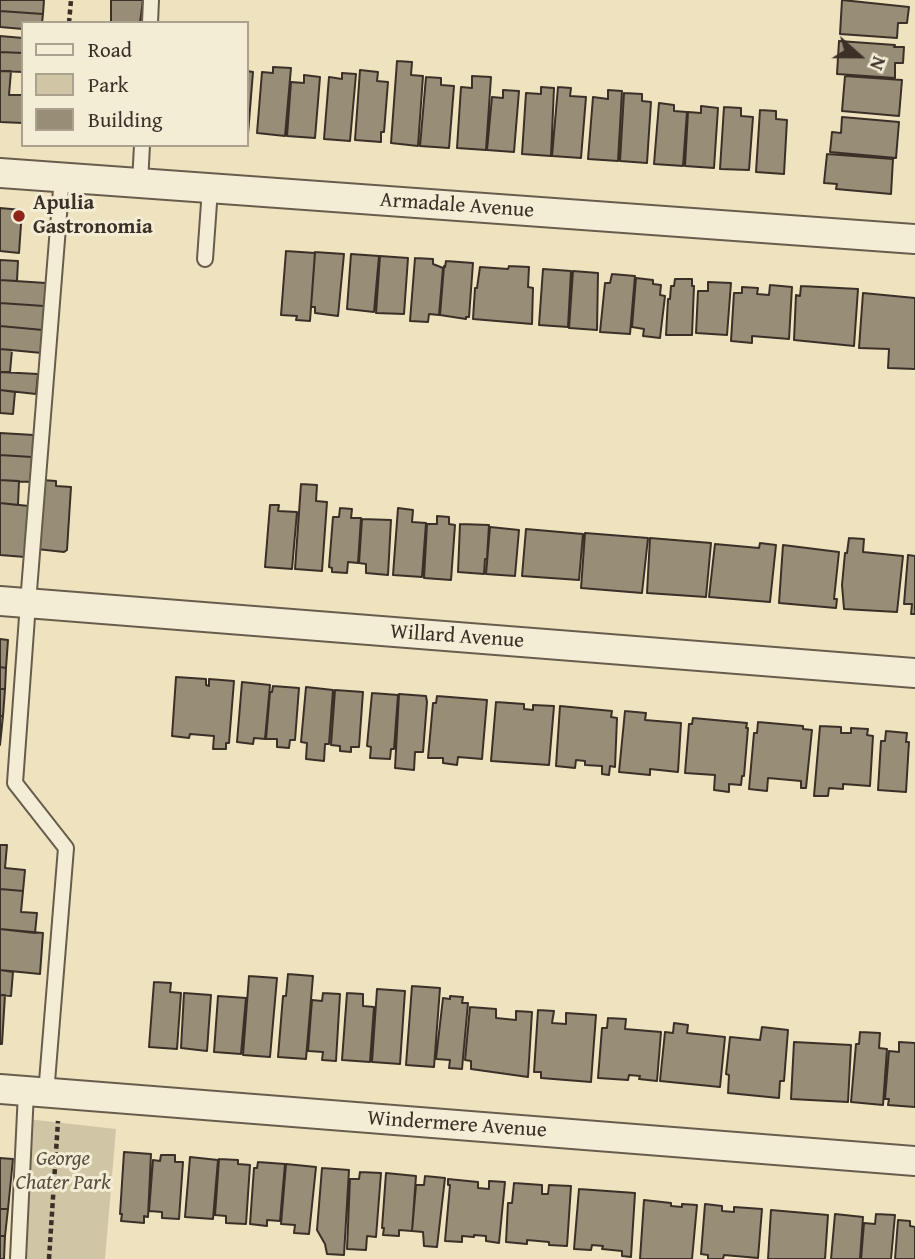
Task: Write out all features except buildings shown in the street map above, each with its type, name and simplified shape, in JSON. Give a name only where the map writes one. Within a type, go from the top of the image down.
[{"type":"street","name":"Armadale Avenue","points":[[0,173],[915,239]]},
{"type":"street","name":"Willard Avenue","points":[[14,602],[915,673]]},
{"type":"street","name":"Windermere Avenue","points":[[33,1098],[915,1161]]},
{"type":"lane","points":[[149,21],[151,0]]},
{"type":"lane","points":[[140,183],[142,147]]},
{"type":"lane","points":[[18,1259],[33,1098],[66,848],[16,783],[14,602],[62,177]]},
{"type":"lane","points":[[205,259],[210,189]]},
{"type":"path","points":[[69,21],[71,0]]},
{"type":"path","points":[[33,1098],[49,1259]]},
{"type":"green space","name":"George Chater Park","points":[[18,1118],[116,1129],[105,1259],[9,1259]]},
{"type":"place","name":"Apulia Gastronomia","points":[[19,216]]}]
